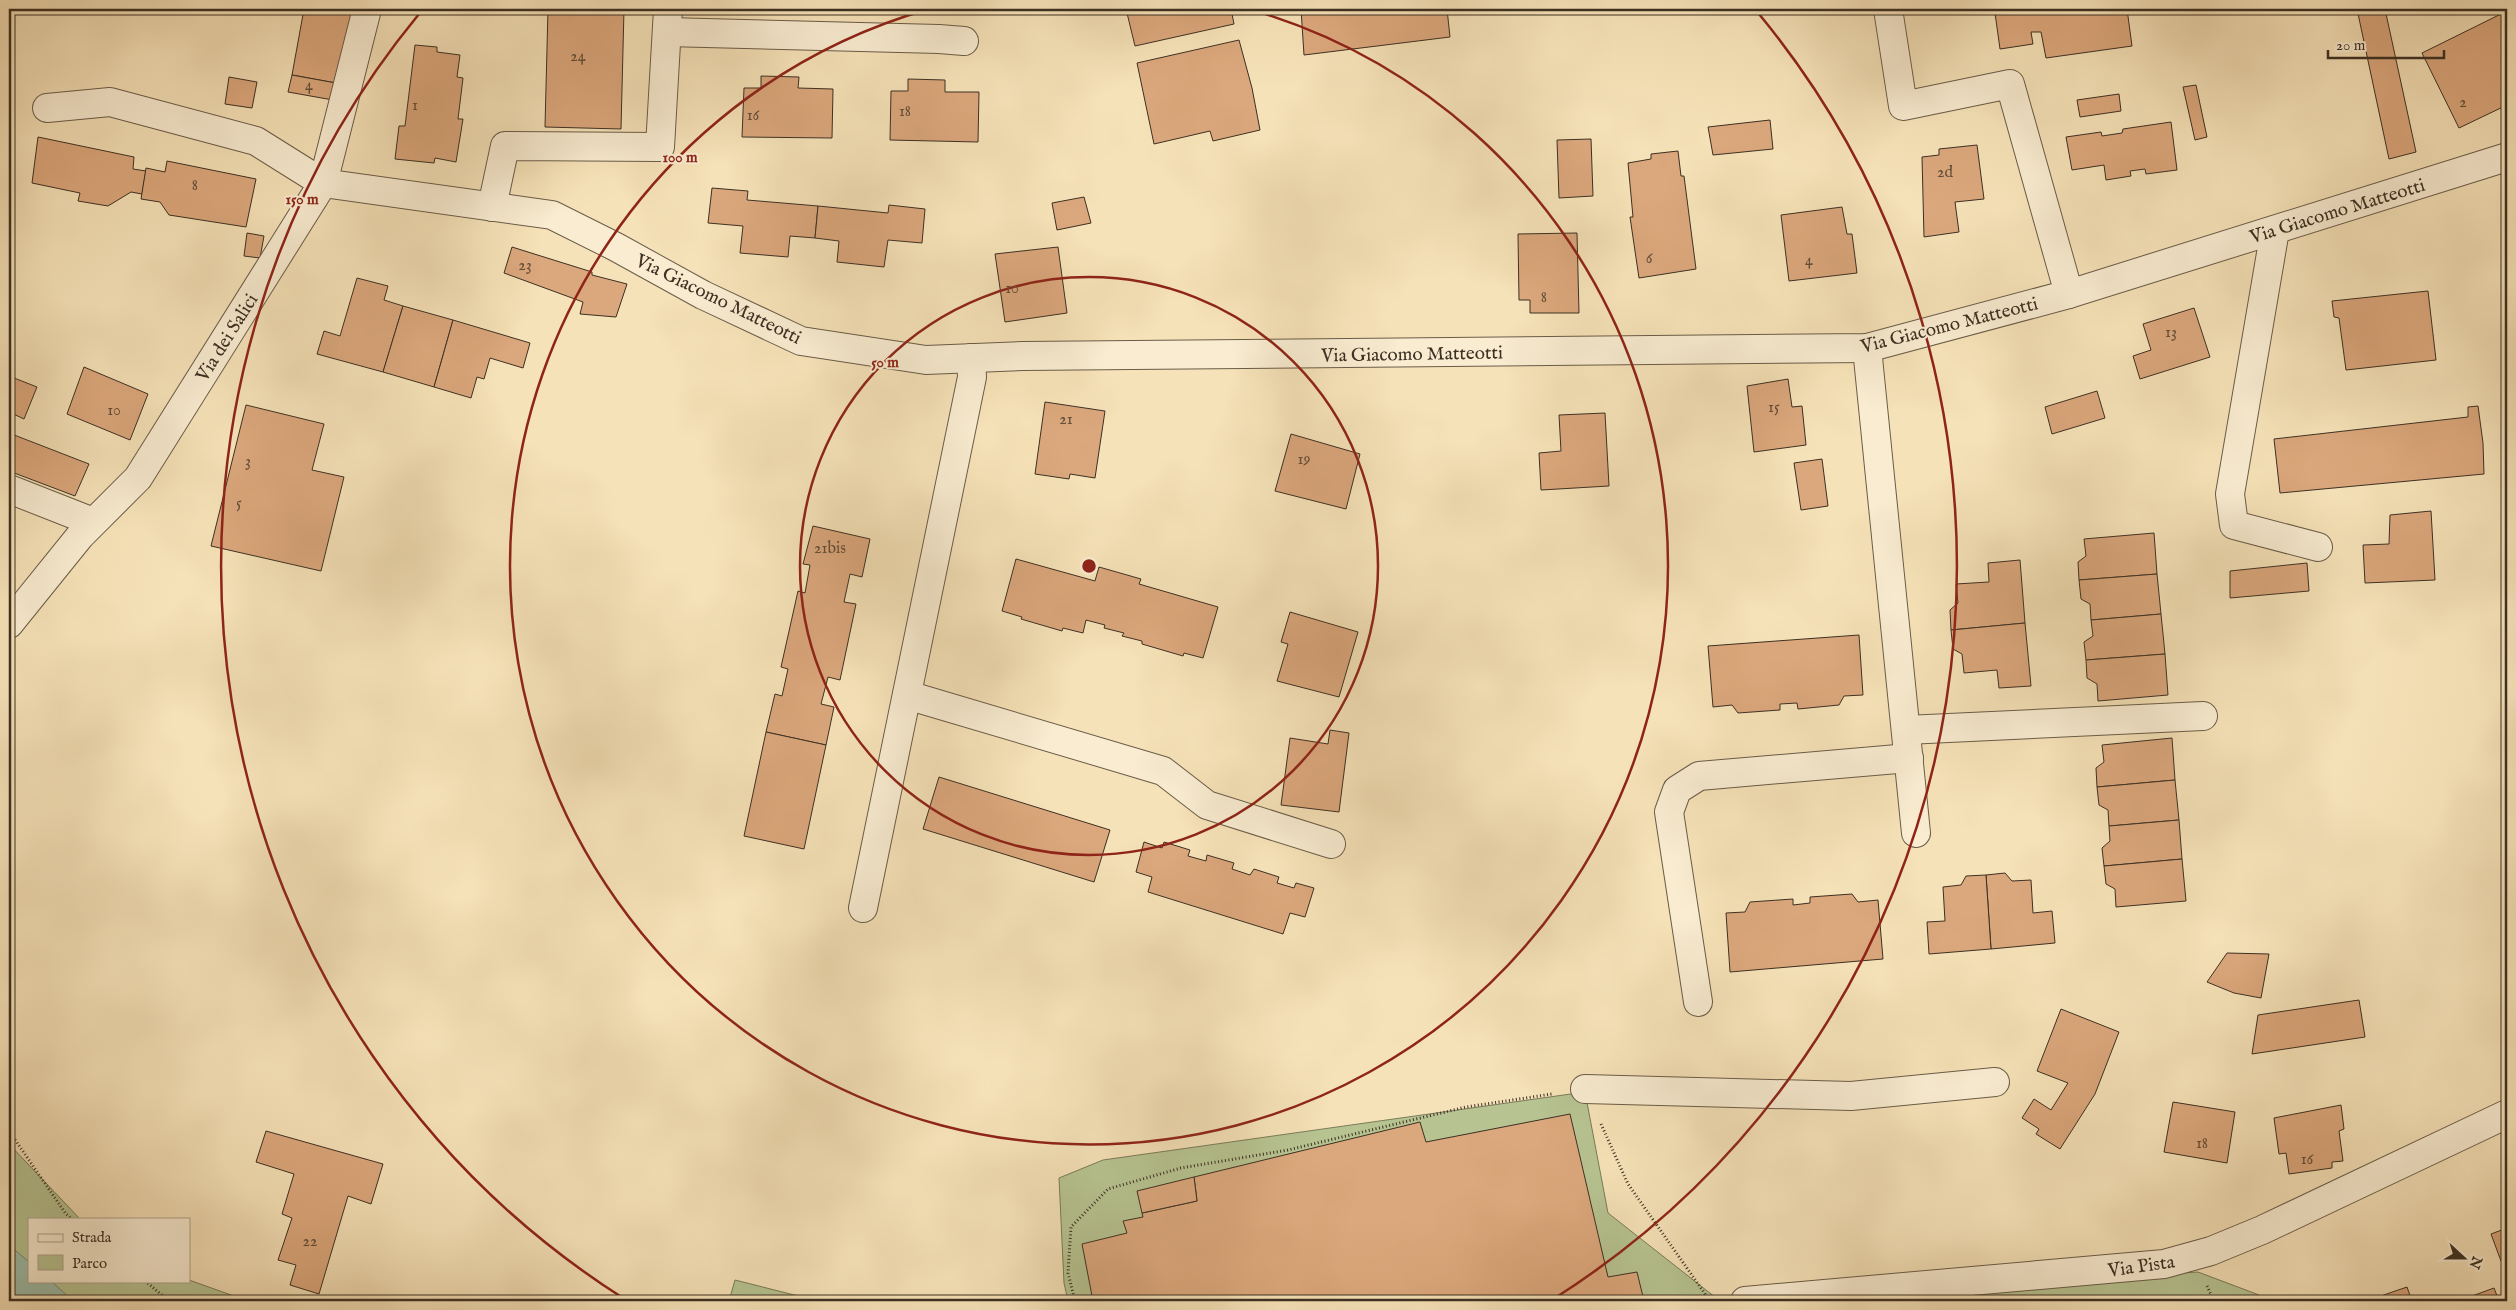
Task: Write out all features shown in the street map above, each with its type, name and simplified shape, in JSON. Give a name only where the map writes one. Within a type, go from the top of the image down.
[{"type":"street","name":"Via dei Salici","points":[[9,624],[93,522],[138,478],[323,183],[367,9]]},
{"type":"street","points":[[1888,9],[1903,106],[2010,84],[2069,294]]},
{"type":"street","points":[[492,207],[505,146],[660,147],[667,20],[964,41]]},
{"type":"street","points":[[47,108],[110,102],[256,141],[323,183]]},
{"type":"street","name":"Via Giacomo Matteotti","points":[[323,183],[552,215],[616,247],[703,295],[801,341],[926,360],[1868,348],[2069,294],[2507,157]]},
{"type":"street","points":[[2276,230],[2230,494],[2234,525],[2318,547]]},
{"type":"street","points":[[1868,348],[1916,833]]},
{"type":"street","points":[[864,908],[972,377],[971,358]]},
{"type":"street","points":[[9,489],[93,522]]},
{"type":"street","points":[[907,694],[1163,770],[1206,805],[1331,844]]},
{"type":"street","points":[[1906,730],[2203,716]]},
{"type":"street","points":[[1698,1002],[1669,812],[1677,790],[1699,776],[1909,758]]},
{"type":"street","points":[[1585,1089],[1851,1096],[1995,1082]]},
{"type":"street","name":"Via Pista","points":[[1745,1301],[2164,1264],[2212,1251],[2262,1230],[2507,1114]]},
{"type":"path","points":[[1075,1301],[1068,1273],[1071,1227],[1108,1189],[1181,1168],[1288,1150],[1466,1107],[1585,1089],[1628,1184],[1710,1301]]},
{"type":"path","points":[[9,1131],[71,1218]]},
{"type":"path","points":[[146,1282],[169,1301]]},
{"type":"green space","points":[[1585,1092],[1608,1213],[1720,1301],[1068,1301],[1064,1283],[1059,1178],[1103,1160]]},
{"type":"green space","points":[[9,1144],[79,1218],[28,1218],[28,1282],[190,1282],[190,1280],[248,1301],[9,1301]]},
{"type":"green space","points":[[2198,1272],[2275,1301],[1788,1301],[1923,1288]]},
{"type":"green space","points":[[735,1280],[818,1301],[729,1301]]},
{"type":"shaded area","points":[[9,1245],[28,1261],[28,1282],[52,1282],[73,1301],[9,1301]]},
{"type":"building","points":[[304,9],[353,9],[336,83],[292,75]]},
{"type":"building","points":[[548,9],[624,9],[621,129],[545,127]]},
{"type":"building","points":[[1126,9],[1231,9],[1234,24],[1135,46]]},
{"type":"building","points":[[1301,9],[1447,9],[1450,37],[1304,55]]},
{"type":"building","points":[[2029,9],[2127,9],[2132,46],[2046,58],[2041,32],[2031,32],[2033,44],[2000,49],[1995,13]]},
{"type":"building","points":[[2357,9],[2385,9],[2416,152],[2389,159]]},
{"type":"building","points":[[2507,11],[2507,105],[2459,128],[2422,53]]},
{"type":"building","points":[[1239,40],[1252,88],[1260,130],[1213,141],[1210,131],[1154,144],[1137,63]]},
{"type":"building","points":[[415,45],[437,47],[437,52],[460,55],[457,77],[463,78],[458,119],[463,119],[456,162],[435,158],[434,163],[395,159],[399,126],[405,126]]},
{"type":"building","points":[[292,75],[336,83],[333,100],[288,92]]},
{"type":"building","points":[[761,76],[799,77],[798,88],[833,89],[832,138],[742,137],[744,88],[761,88]]},
{"type":"building","points":[[229,77],[257,82],[252,108],[225,104]]},
{"type":"building","points":[[908,79],[945,80],[945,92],[979,92],[978,142],[890,140],[891,91],[908,91]]},
{"type":"building","points":[[2196,85],[2207,137],[2195,140],[2183,87]]},
{"type":"building","points":[[2119,94],[2121,111],[2080,117],[2077,100]]},
{"type":"building","points":[[1770,120],[1773,149],[1713,155],[1708,127]]},
{"type":"building","points":[[2171,122],[2177,170],[2146,174],[2145,169],[2130,171],[2131,176],[2106,180],[2104,165],[2072,170],[2066,137],[2101,132],[2102,136],[2122,133],[2123,129]]},
{"type":"building","points":[[38,137],[134,157],[133,169],[146,171],[142,194],[131,192],[108,206],[78,201],[80,193],[32,183]]},
{"type":"building","points":[[1591,139],[1593,196],[1559,198],[1557,140]]},
{"type":"building","points":[[1977,145],[1984,199],[1955,202],[1959,232],[1924,237],[1922,157],[1939,155],[1939,149]]},
{"type":"building","points":[[1678,151],[1681,176],[1684,176],[1696,269],[1639,278],[1630,217],[1633,217],[1628,163],[1651,159],[1651,154]]},
{"type":"building","points":[[167,161],[256,179],[246,227],[169,215],[160,202],[141,199],[146,168],[165,172]]},
{"type":"building","points":[[712,188],[748,191],[747,200],[818,206],[815,238],[790,236],[788,257],[740,253],[743,226],[708,223]]},
{"type":"building","points":[[1084,197],[1091,223],[1057,230],[1052,203]]},
{"type":"building","points":[[889,205],[925,209],[922,243],[888,240],[884,267],[837,262],[839,241],[815,238],[818,206],[888,213]]},
{"type":"building","points":[[1842,207],[1847,234],[1852,234],[1857,273],[1789,281],[1781,215]]},
{"type":"building","points":[[247,233],[264,236],[260,258],[244,256]]},
{"type":"building","points":[[1577,233],[1579,313],[1530,313],[1530,300],[1519,300],[1518,234]]},
{"type":"building","points":[[512,247],[592,272],[592,275],[627,284],[616,317],[580,314],[583,302],[504,273]]},
{"type":"building","points":[[1058,247],[1067,313],[1005,322],[995,254]]},
{"type":"building","points":[[357,278],[388,286],[384,300],[403,306],[383,372],[317,354],[324,331],[340,336]]},
{"type":"building","points":[[2428,291],[2436,360],[2346,370],[2339,318],[2334,317],[2332,301]]},
{"type":"building","points":[[403,306],[453,320],[434,387],[383,372]]},
{"type":"building","points":[[2194,308],[2210,357],[2140,379],[2133,356],[2151,350],[2143,324]]},
{"type":"building","points":[[453,320],[530,343],[523,368],[490,358],[484,379],[477,377],[471,398],[434,387]]},
{"type":"building","points":[[84,367],[148,394],[130,440],[67,414]]},
{"type":"building","points":[[9,376],[37,387],[24,419],[9,412]]},
{"type":"building","points":[[1788,379],[1792,407],[1802,406],[1806,445],[1754,452],[1747,386]]},
{"type":"building","points":[[2097,391],[2105,418],[2052,434],[2045,407]]},
{"type":"building","points":[[1045,402],[1105,411],[1095,478],[1070,474],[1069,479],[1035,474]]},
{"type":"building","points":[[246,405],[324,424],[312,470],[344,477],[321,571],[211,546]]},
{"type":"building","points":[[2478,406],[2483,443],[2484,474],[2280,493],[2274,439],[2468,417],[2468,407]]},
{"type":"building","points":[[1605,413],[1609,486],[1541,490],[1539,453],[1561,451],[1559,415]]},
{"type":"building","points":[[9,433],[89,464],[75,496],[9,471]]},
{"type":"building","points":[[1291,434],[1360,454],[1346,509],[1275,491]]},
{"type":"building","points":[[1822,459],[1828,506],[1801,510],[1794,463]]},
{"type":"building","points":[[2431,511],[2435,580],[2365,583],[2363,545],[2389,544],[2390,515]]},
{"type":"building","points":[[813,526],[870,539],[862,577],[850,574],[844,602],[856,604],[840,680],[828,677],[821,704],[834,707],[826,745],[766,732],[775,694],[782,696],[788,669],[781,667],[798,591],[805,593],[810,565],[803,564]]},
{"type":"building","points":[[2154,533],[2157,574],[2079,580],[2078,562],[2086,556],[2084,539]]},
{"type":"building","points":[[1016,559],[1095,581],[1099,567],[1141,579],[1139,584],[1218,607],[1203,658],[1184,653],[1183,656],[1142,644],[1142,641],[1122,636],[1124,633],[1104,628],[1105,625],[1086,620],[1083,633],[1063,628],[1062,631],[1021,619],[1022,617],[1002,611]]},
{"type":"building","points":[[2020,560],[2025,623],[1951,630],[1950,610],[1958,603],[1956,584],[1989,582],[1988,563]]},
{"type":"building","points":[[2307,563],[2309,591],[2230,598],[2230,571]]},
{"type":"building","points":[[2157,574],[2161,614],[2091,620],[2090,604],[2081,599],[2079,580]]},
{"type":"building","points":[[1290,612],[1358,632],[1339,697],[1277,681],[1288,644],[1281,642]]},
{"type":"building","points":[[2161,614],[2165,654],[2086,660],[2084,642],[2093,636],[2091,620]]},
{"type":"building","points":[[2025,623],[2031,686],[1999,688],[1997,670],[1964,673],[1962,654],[1953,649],[1951,630]]},
{"type":"building","points":[[1859,635],[1863,695],[1844,696],[1839,705],[1798,709],[1797,703],[1780,704],[1780,710],[1738,713],[1732,705],[1713,707],[1708,646]]},
{"type":"building","points":[[2165,654],[2168,695],[2098,701],[2097,684],[2087,678],[2086,660]]},
{"type":"building","points":[[1330,730],[1349,733],[1339,812],[1281,805],[1290,738],[1328,744]]},
{"type":"building","points":[[766,732],[826,745],[804,849],[744,836]]},
{"type":"building","points":[[2172,738],[2175,780],[2097,787],[2096,768],[2104,762],[2102,745]]},
{"type":"building","points":[[939,777],[1110,830],[1094,882],[923,829]]},
{"type":"building","points":[[2175,780],[2179,820],[2109,826],[2108,810],[2099,805],[2097,787]]},
{"type":"building","points":[[2179,820],[2182,859],[2104,866],[2102,848],[2110,841],[2109,826]]},
{"type":"building","points":[[1144,842],[1162,848],[1164,842],[1190,850],[1188,856],[1206,861],[1207,855],[1234,863],[1232,869],[1250,875],[1254,869],[1279,877],[1277,883],[1294,888],[1296,883],[1314,888],[1305,917],[1290,913],[1283,934],[1148,892],[1152,877],[1136,872]]},
{"type":"building","points":[[2182,859],[2186,901],[2116,907],[2115,889],[2106,884],[2104,866]]},
{"type":"building","points":[[2005,873],[2012,881],[2031,880],[2033,913],[2052,911],[2055,943],[1991,949],[1986,875]]},
{"type":"building","points":[[1986,875],[1991,949],[1929,954],[1927,922],[1945,921],[1943,887],[1961,885],[1966,876]]},
{"type":"building","points":[[1852,894],[1858,902],[1878,900],[1883,959],[1730,972],[1726,913],[1745,912],[1750,902],[1793,899],[1793,905],[1810,903],[1810,897]]},
{"type":"building","points":[[2227,953],[2269,954],[2261,998],[2234,993],[2207,982]]},
{"type":"building","points":[[2359,1000],[2365,1037],[2252,1054],[2258,1015]]},
{"type":"building","points":[[2061,1009],[2119,1032],[2095,1094],[2060,1149],[2036,1134],[2039,1129],[2022,1118],[2034,1099],[2051,1110],[2068,1083],[2037,1071]]},
{"type":"building","points":[[2173,1102],[2235,1112],[2227,1163],[2164,1152]]},
{"type":"building","points":[[2341,1105],[2344,1129],[2339,1131],[2343,1161],[2332,1162],[2332,1168],[2289,1174],[2286,1153],[2279,1154],[2274,1118]]},
{"type":"building","points":[[1570,1114],[1608,1277],[1637,1272],[1644,1301],[1093,1301],[1082,1244],[1127,1233],[1123,1221],[1143,1217],[1142,1213],[1197,1201],[1194,1177],[1420,1122],[1426,1142]]},
{"type":"building","points":[[266,1131],[383,1164],[371,1204],[348,1196],[319,1294],[290,1285],[296,1265],[278,1260],[292,1218],[282,1214],[294,1174],[256,1162]]},
{"type":"building","points":[[1194,1177],[1197,1201],[1142,1213],[1137,1191]]},
{"type":"building","points":[[2507,1228],[2507,1263],[2506,1259],[2501,1261],[2491,1234]]},
{"type":"building","points":[[2407,1287],[2412,1301],[2365,1301],[2378,1297]]},
{"type":"building","points":[[2494,1288],[2499,1301],[2465,1301],[2464,1299]]}]
